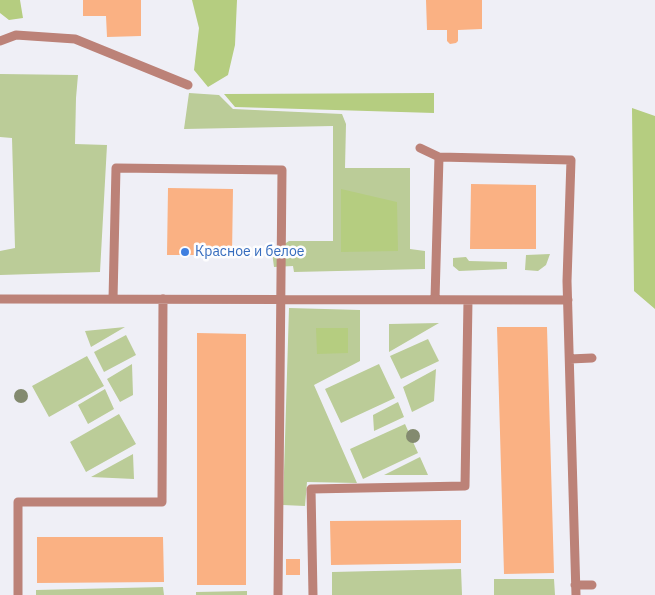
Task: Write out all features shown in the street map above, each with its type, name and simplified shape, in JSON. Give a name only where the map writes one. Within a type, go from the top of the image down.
[{"type":"lane","points":[[0,41],[16,35],[75,39],[188,85]]},
{"type":"lane","points":[[420,148],[439,157],[571,160],[567,281],[576,595]]},
{"type":"lane","points":[[435,300],[439,157]]},
{"type":"lane","points":[[113,299],[116,168],[285,170],[280,299],[278,595]]},
{"type":"lane","points":[[0,299],[568,300]]},
{"type":"lane","points":[[18,595],[18,502],[162,502],[163,299]]},
{"type":"lane","points":[[313,595],[310,489],[465,486],[468,300]]},
{"type":"lane","points":[[570,359],[592,358]]},
{"type":"lane","points":[[575,585],[592,585]]},
{"type":"green space","points":[[0,0],[20,0],[23,18],[9,20],[0,13]]},
{"type":"green space","points":[[192,0],[237,0],[235,45],[228,75],[208,87],[194,70],[199,28]]},
{"type":"green space","points":[[0,74],[78,75],[75,144],[107,145],[100,272],[0,275],[0,251],[15,248],[12,138],[0,137]]},
{"type":"green space","points":[[189,93],[219,95],[233,109],[342,114],[346,124],[345,168],[410,168],[410,249],[425,251],[425,269],[294,272],[293,266],[274,267],[272,252],[289,241],[333,241],[333,126],[184,129]]},
{"type":"green space","points":[[434,93],[434,113],[235,107],[224,94]]},
{"type":"green space","points":[[632,108],[655,116],[655,309],[634,291]]},
{"type":"green space","points":[[341,189],[397,202],[398,251],[341,252]]},
{"type":"green space","points":[[550,254],[546,265],[538,271],[525,270],[526,255]]},
{"type":"green space","points":[[466,257],[469,261],[507,262],[507,269],[459,271],[453,266],[453,258]]},
{"type":"green space","points":[[289,308],[360,310],[360,361],[314,385],[357,483],[307,482],[305,506],[283,505]]},
{"type":"green space","points":[[439,323],[389,352],[389,324]]},
{"type":"green space","points":[[125,327],[91,347],[85,331]]},
{"type":"green space","points":[[316,328],[348,328],[348,353],[317,354]]},
{"type":"green space","points":[[126,335],[136,355],[104,372],[94,352]]},
{"type":"green space","points":[[428,339],[439,361],[401,379],[390,356]]},
{"type":"green space","points":[[87,356],[104,386],[49,417],[32,386]]},
{"type":"green space","points":[[132,364],[133,395],[120,402],[107,379]]},
{"type":"green space","points":[[379,364],[395,398],[341,423],[325,389]]},
{"type":"green space","points":[[436,369],[434,401],[412,412],[403,387]]},
{"type":"green space","points":[[105,389],[114,409],[88,424],[78,405]]},
{"type":"green space","points":[[398,402],[404,417],[374,431],[373,415]]},
{"type":"green space","points":[[119,414],[136,444],[86,472],[70,442]]},
{"type":"green space","points":[[405,424],[418,453],[363,479],[350,449]]},
{"type":"green space","points":[[133,454],[134,479],[91,477]]},
{"type":"green space","points":[[420,457],[428,475],[384,475]]},
{"type":"green space","points":[[461,569],[462,595],[332,595],[332,572]]},
{"type":"green space","points":[[494,579],[554,579],[555,595],[494,595]]},
{"type":"green space","points":[[163,587],[164,595],[36,595],[36,590]]},
{"type":"green space","points":[[247,591],[247,595],[196,595],[196,592]]},
{"type":"building","points":[[83,0],[141,0],[141,36],[107,37],[106,16],[83,16]]},
{"type":"building","points":[[426,0],[482,0],[482,29],[458,30],[458,41],[450,44],[447,41],[447,30],[427,30]]},
{"type":"building","points":[[471,184],[536,185],[536,249],[470,249]]},
{"type":"building","points":[[168,188],[233,189],[232,255],[167,255]]},
{"type":"building","points":[[497,327],[547,327],[554,573],[504,574]]},
{"type":"building","points":[[197,333],[246,334],[246,585],[197,585]]},
{"type":"building","points":[[461,520],[461,563],[331,565],[330,521]]},
{"type":"building","points":[[37,537],[163,537],[164,582],[37,583]]},
{"type":"building","points":[[286,559],[300,559],[300,575],[286,575]]},
{"type":"place","name":"Красное и белое","points":[[185,252]]}]
